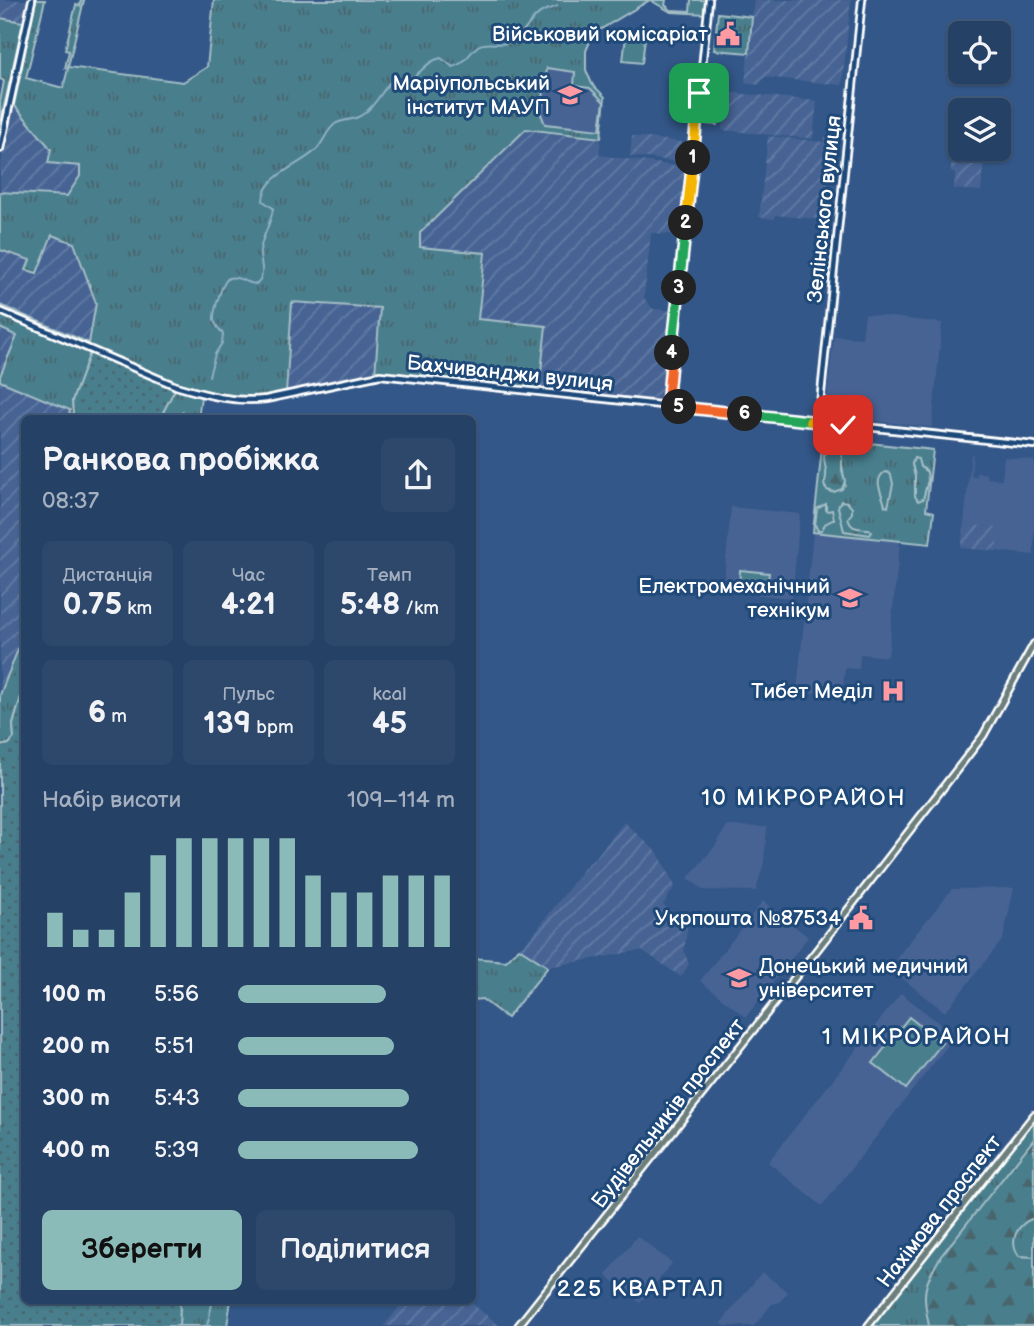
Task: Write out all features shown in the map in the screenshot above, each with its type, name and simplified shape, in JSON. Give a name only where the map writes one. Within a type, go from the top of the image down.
[{"type":"main road","name":"Будівельників проспект","points":[[518,1326],[984,736],[1034,644]]},
{"type":"main road","name":"Нахімова проспект","points":[[868,1326],[1034,1115]]},
{"type":"street","points":[[0,149],[32,0]]},
{"type":"street","points":[[667,406],[709,0]]},
{"type":"street","name":"Зелінського вулиця","points":[[818,422],[862,0]]},
{"type":"street","name":"Бахчиванджи вулиця","points":[[0,311],[176,386],[205,395],[236,400],[266,399],[380,375],[1034,445]]},
{"type":"shaded area","points":[[0,0],[28,0],[23,22],[0,18]]},
{"type":"shaded area","points":[[754,0],[851,0],[842,85],[765,77],[759,85],[745,83]]},
{"type":"shaded area","name":"Маріупольський інститут МАУП","points":[[546,68],[575,72],[604,102],[601,130],[545,124],[541,115]]},
{"type":"shaded area","points":[[725,92],[817,101],[813,139],[722,130]]},
{"type":"shaded area","points":[[14,105],[51,149],[80,166],[80,176],[67,196],[0,192],[0,168]]},
{"type":"shaded area","points":[[526,129],[601,138],[599,155],[690,168],[682,235],[651,233],[644,298],[653,309],[674,311],[665,403],[539,390],[546,327],[478,319],[419,247],[420,233]]},
{"type":"shaded area","points":[[632,136],[682,142],[680,162],[630,156]]},
{"type":"shaded area","points":[[768,136],[824,142],[825,137],[833,138],[825,220],[775,215],[775,219],[759,217]]},
{"type":"shaded area","points":[[984,161],[981,191],[954,189],[955,173],[951,172],[951,163]]},
{"type":"shaded area","points":[[52,235],[74,243],[96,303],[89,344],[0,305],[0,250],[30,260]]},
{"type":"shaded area","points":[[291,302],[380,308],[375,375],[286,393]]},
{"type":"shaded area","points":[[865,314],[942,323],[932,427],[825,416],[834,336],[862,338]]},
{"type":"shaded area","points":[[0,328],[18,336],[0,376]]},
{"type":"shaded area","points":[[0,381],[71,410],[69,415],[21,415],[21,642],[0,695]]},
{"type":"shaded area","points":[[971,454],[971,476],[976,477],[977,473],[982,473],[987,474],[987,478],[1002,480],[1004,457],[1034,460],[1034,555],[996,551],[998,528],[964,524]]},
{"type":"shaded area","points":[[731,507],[800,514],[792,598],[723,591]]},
{"type":"shaded area","points":[[964,524],[999,528],[996,551],[961,548]]},
{"type":"shaded area","name":"Електромеханічний технікум","points":[[813,532],[900,541],[888,657],[860,654],[859,669],[845,668],[842,695],[797,691]]},
{"type":"shaded area","points":[[624,822],[658,853],[675,886],[663,905],[688,923],[684,951],[689,964],[681,977],[642,950],[548,967],[519,948],[532,936]]},
{"type":"shaded area","points":[[727,826],[767,827],[764,862],[756,891],[703,890],[688,878],[715,846]]},
{"type":"shaded area","points":[[1014,888],[1003,939],[945,1012],[898,975],[898,956],[952,889]]},
{"type":"shaded area","points":[[763,901],[808,937],[746,1017],[700,981]]},
{"type":"shaded area","points":[[901,993],[955,1036],[822,1206],[768,1162]]},
{"type":"shaded area","points":[[637,1236],[672,1263],[640,1303],[606,1275]]},
{"type":"shaded area","points":[[762,1272],[788,1292],[780,1302],[772,1304],[754,1326],[725,1326],[721,1323]]},
{"type":"shaded area","points":[[402,1304],[473,1304],[500,1326],[384,1326]]},
{"type":"green space","points":[[36,0],[45,0],[26,78],[63,88],[69,51],[65,50],[76,5],[80,6],[81,0],[84,0],[68,67],[183,82],[207,67],[214,0],[650,0],[593,34],[586,51],[586,70],[592,84],[605,97],[601,138],[526,129],[420,233],[420,247],[485,253],[478,319],[546,326],[539,390],[396,374],[375,375],[380,308],[292,302],[286,393],[249,399],[176,384],[0,308],[0,305],[89,343],[96,303],[74,243],[52,235],[37,273],[26,270],[30,260],[0,250],[0,192],[67,196],[80,176],[80,166],[48,163],[51,149],[14,105]],"holes":[[[547,68],[575,72],[574,86],[590,88],[604,102],[600,130],[545,124],[541,114]]]},
{"type":"green space","points":[[650,0],[666,0],[665,5],[671,10],[690,11],[691,0],[707,0],[706,14],[671,12]]},
{"type":"green space","points":[[718,13],[752,17],[749,53],[714,50]]},
{"type":"green space","points":[[0,18],[23,22],[0,124],[4,81],[0,79]]},
{"type":"green space","points":[[626,36],[645,38],[642,63],[623,61]]},
{"type":"green space","points":[[708,97],[719,98],[717,125],[706,124]]},
{"type":"green space","points":[[0,313],[90,353],[72,401],[72,415],[69,415],[70,410],[0,381],[17,336],[0,328]]},
{"type":"green space","points":[[90,353],[175,389],[162,415],[72,415],[72,401]]},
{"type":"green space","points":[[175,389],[201,397],[198,415],[162,415]]},
{"type":"green space","points":[[823,438],[933,450],[926,510],[934,512],[930,544],[813,532]],"holes":[[[842,448],[845,485],[831,492],[825,488],[827,471]],[[918,461],[920,467],[926,470],[928,480],[923,499],[915,496],[912,464]]]},
{"type":"green space","points":[[837,443],[842,448],[845,481],[842,489],[834,492],[827,490],[824,485],[824,455]]},
{"type":"green space","points":[[914,458],[918,459],[920,467],[927,472],[928,480],[923,499],[918,501],[915,496],[912,464]]},
{"type":"green space","points":[[885,472],[891,475],[893,484],[888,507],[885,506],[879,488],[879,479]]},
{"type":"green space","points":[[841,501],[847,502],[852,508],[848,518],[851,525],[869,529],[872,532],[870,535],[844,531],[838,507]]},
{"type":"green space","points":[[826,504],[826,510],[832,510],[834,519],[818,531],[815,525],[817,509]]},
{"type":"green space","points":[[740,570],[769,573],[767,589],[739,586]]},
{"type":"green space","points":[[21,642],[21,697],[13,724],[14,738],[9,744],[0,746],[0,695]]},
{"type":"green space","points":[[21,697],[21,1304],[180,1304],[179,1326],[0,1326],[0,746],[9,744],[14,738],[13,725]]},
{"type":"green space","points":[[519,948],[548,967],[507,1018],[482,999],[476,1000],[476,958],[506,961]]},
{"type":"green space","points":[[909,1017],[942,1043],[906,1089],[873,1063]]},
{"type":"green space","points":[[1034,1118],[1034,1326],[868,1326]]},
{"type":"green space","points":[[1034,1139],[1034,1218],[1019,1229],[1014,1245],[1019,1256],[1034,1257],[1034,1326],[929,1326],[925,1296],[927,1282],[935,1266]]},
{"type":"green space","points":[[180,1304],[230,1304],[227,1326],[179,1326]]},
{"type":"waterway","points":[[209,376],[215,354],[222,343],[223,334],[215,324],[214,316],[226,280],[232,277],[256,284],[261,276],[261,246],[273,208],[263,201],[269,184],[316,150],[335,124],[366,112],[389,83],[412,78],[436,59],[441,58],[453,67],[482,44],[502,44],[515,40],[537,15],[557,6]]},
{"type":"waterway","points":[[181,415],[183,411]]},
{"type":"waterway","points":[[207,1326],[212,1304]]},
{"type":"place","name":"Військовий комісаріат","points":[[728,34]]},
{"type":"place","name":"Маріупольський інститут МАУП","points":[[570,95]]},
{"type":"place","name":"Електромеханічний технікум","points":[[850,598]]},
{"type":"place","name":"Тибет Меділ","points":[[893,691]]},
{"type":"place","name":"Укрпошта №87534","points":[[861,918]]},
{"type":"place","name":"Донецький медичний університет","points":[[739,978]]},
{"type":"district","name":"10 МІКРОРАЙОН","points":[[804,797]]},
{"type":"district","name":"1 МІКРОРАЙОН","points":[[917,1036]]},
{"type":"district","name":"225 КВАРТАЛ","points":[[641,1288]]},
{"type":"route","points":[[699,93],[667,406],[843,425]]}]
